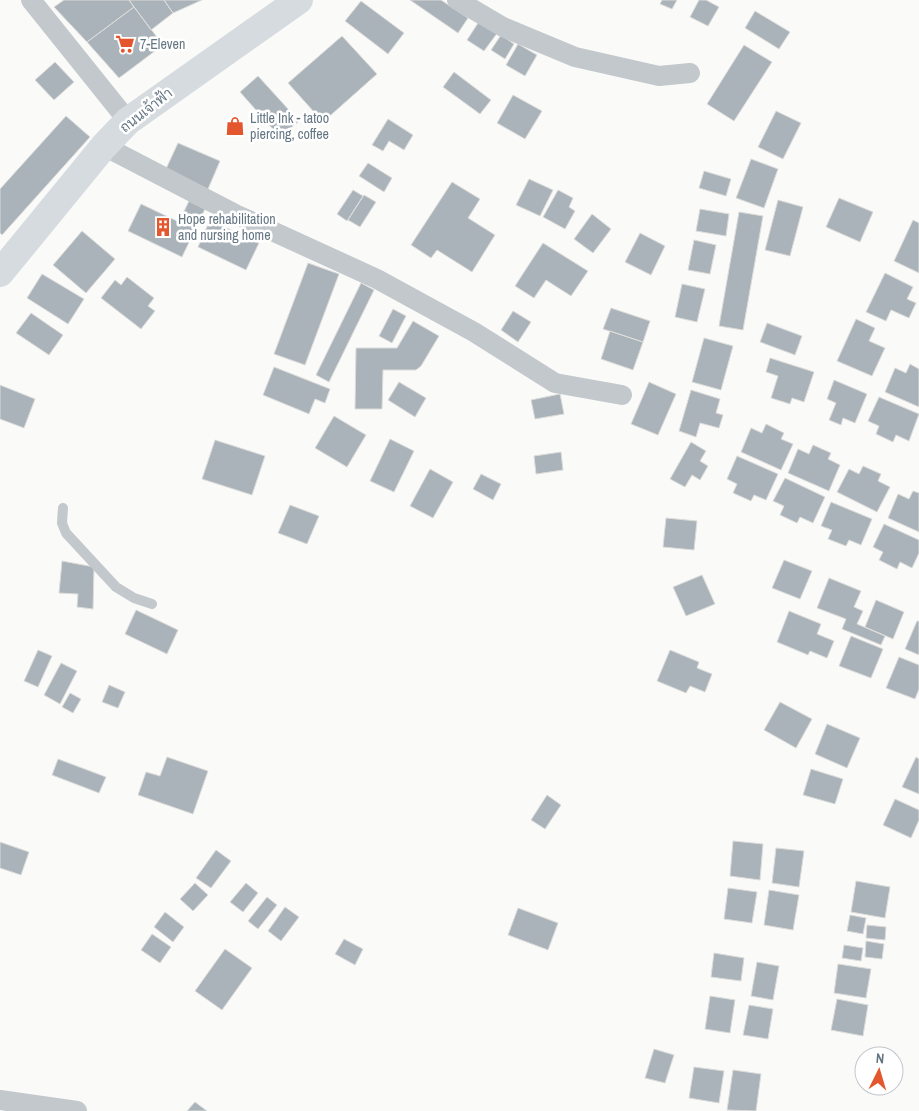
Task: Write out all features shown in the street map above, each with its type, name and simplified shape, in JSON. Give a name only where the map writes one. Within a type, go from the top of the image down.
[{"type":"main road","name":"ถนนเจ้าฟ้า","points":[[0,273],[104,146],[128,121],[300,0]]},
{"type":"street","points":[[31,0],[128,121]]},
{"type":"street","points":[[457,0],[503,27],[575,57],[659,76],[690,74]]},
{"type":"street","points":[[104,146],[235,214],[377,279],[474,332],[555,383],[622,395]]},
{"type":"street","points":[[0,1100],[77,1111]]},
{"type":"lane","points":[[63,508],[62,523],[66,533],[72,540],[116,587],[134,598],[152,604]]},
{"type":"building","points":[[64,0],[129,0],[134,7],[87,42],[54,7]]},
{"type":"building","points":[[129,0],[164,0],[173,13],[151,30]]},
{"type":"building","points":[[164,0],[202,0],[173,13]]},
{"type":"building","points":[[410,0],[441,0],[468,18],[458,33]]},
{"type":"building","points":[[662,0],[677,0],[672,9],[660,4]]},
{"type":"building","points":[[699,0],[706,0],[719,7],[708,26],[690,17]]},
{"type":"building","points":[[361,1],[404,33],[388,54],[345,21]]},
{"type":"building","name":"7-Eleven","points":[[134,7],[163,45],[119,78],[87,42]]},
{"type":"building","points":[[755,11],[790,32],[779,49],[745,28]]},
{"type":"building","points":[[480,20],[498,32],[484,51],[467,40]]},
{"type":"building","points":[[501,35],[514,44],[505,59],[491,50]]},
{"type":"building","points":[[342,36],[377,74],[323,122],[288,83]]},
{"type":"building","points":[[518,44],[537,55],[525,76],[506,65]]},
{"type":"building","points":[[744,45],[772,62],[734,121],[707,104]]},
{"type":"building","points":[[55,62],[74,82],[54,100],[35,80]]},
{"type":"building","points":[[454,72],[491,100],[480,114],[443,87]]},
{"type":"building","points":[[258,76],[299,121],[280,137],[240,92]]},
{"type":"building","points":[[513,95],[542,111],[525,139],[497,123]]},
{"type":"building","points":[[776,111],[801,123],[783,159],[758,147]]},
{"type":"building","points":[[66,116],[90,137],[2,235],[0,233],[0,189]]},
{"type":"building","points":[[388,119],[413,135],[404,150],[389,141],[383,151],[372,145]]},
{"type":"building","points":[[178,143],[220,161],[208,189],[165,171]]},
{"type":"building","points":[[751,159],[778,169],[764,208],[736,198]]},
{"type":"building","points":[[368,163],[392,178],[384,192],[359,176]]},
{"type":"building","points":[[704,171],[731,179],[726,196],[699,188]]},
{"type":"building","points":[[529,179],[553,190],[540,216],[516,205]]},
{"type":"building","points":[[452,182],[480,199],[468,218],[495,235],[472,272],[437,250],[431,258],[411,245]]},
{"type":"building","points":[[353,190],[363,196],[347,221],[337,214]]},
{"type":"building","points":[[558,190],[573,198],[569,207],[575,211],[565,229],[543,217]]},
{"type":"building","points":[[364,195],[376,202],[360,227],[348,220]]},
{"type":"building","points":[[839,198],[873,212],[860,242],[826,227]]},
{"type":"building","points":[[778,200],[803,207],[790,256],[765,250]]},
{"type":"building","name":"Hope rehabilitation and nursing home","points":[[189,201],[205,209],[182,257],[128,231],[141,204],[179,222]]},
{"type":"building","points":[[700,209],[729,214],[726,236],[696,231]]},
{"type":"building","points":[[739,212],[763,216],[743,330],[719,326]]},
{"type":"building","points":[[592,214],[611,229],[593,253],[574,239]]},
{"type":"building","points":[[210,220],[259,243],[246,270],[198,247]]},
{"type":"building","points":[[913,220],[919,223],[919,273],[894,261]]},
{"type":"building","points":[[82,231],[115,259],[86,293],[53,265]]},
{"type":"building","points":[[640,233],[665,246],[651,275],[625,262]]},
{"type":"building","points":[[694,240],[716,245],[710,274],[688,270]]},
{"type":"building","points":[[543,243],[588,271],[571,296],[546,280],[534,298],[515,286]]},
{"type":"building","points":[[308,263],[339,274],[305,365],[274,354]]},
{"type":"building","points":[[885,273],[913,287],[907,299],[916,303],[909,318],[891,310],[886,321],[866,312]]},
{"type":"building","points":[[42,274],[84,299],[68,324],[27,298]]},
{"type":"building","points":[[127,277],[154,298],[148,306],[155,311],[141,329],[101,298],[115,280],[121,285]]},
{"type":"building","points":[[361,283],[374,290],[329,382],[316,375]]},
{"type":"building","points":[[682,284],[705,289],[697,322],[675,317]]},
{"type":"building","points":[[611,308],[650,321],[643,342],[603,329]]},
{"type":"building","points":[[393,309],[406,316],[392,343],[379,336]]},
{"type":"building","points":[[513,311],[531,322],[518,342],[501,330]]},
{"type":"building","points":[[31,313],[63,335],[49,355],[16,333]]},
{"type":"building","points":[[856,319],[875,328],[869,341],[885,348],[872,376],[837,361]]},
{"type":"building","points":[[413,321],[439,336],[421,366],[416,370],[383,370],[382,409],[355,409],[356,348],[397,348]]},
{"type":"building","points":[[767,323],[802,336],[795,355],[760,342]]},
{"type":"building","points":[[610,331],[643,342],[633,370],[601,359]]},
{"type":"building","points":[[704,338],[733,346],[721,390],[692,382]]},
{"type":"building","points":[[770,358],[814,372],[804,402],[792,398],[790,404],[771,398],[778,376],[766,372]]},
{"type":"building","points":[[910,364],[919,369],[919,407],[885,392],[895,368],[906,373]]},
{"type":"building","points":[[274,367],[330,389],[325,403],[315,399],[309,414],[263,395]]},
{"type":"building","points":[[834,380],[867,394],[855,423],[843,418],[841,425],[829,420],[836,403],[827,399]]},
{"type":"building","points":[[399,382],[426,398],[415,417],[388,400]]},
{"type":"building","points":[[649,382],[676,394],[658,435],[631,424]]},
{"type":"building","points":[[0,385],[35,399],[24,428],[0,419]]},
{"type":"building","points":[[691,390],[720,399],[716,413],[723,415],[719,428],[700,423],[696,437],[679,431]]},
{"type":"building","points":[[560,394],[564,414],[535,419],[531,400]]},
{"type":"building","points":[[879,397],[919,414],[909,441],[896,435],[893,442],[876,434],[879,426],[868,421]]},
{"type":"building","points":[[334,416],[366,435],[347,467],[315,448]]},
{"type":"building","points":[[766,424],[784,433],[781,439],[793,444],[781,470],[741,452],[751,428],[762,433]]},
{"type":"building","points":[[390,439],[414,451],[394,492],[370,481]]},
{"type":"building","points":[[215,440],[265,456],[252,495],[202,479]]},
{"type":"building","points":[[691,442],[706,451],[700,461],[708,466],[700,480],[692,475],[685,487],[670,479]]},
{"type":"building","points":[[813,445],[831,453],[828,459],[840,465],[829,491],[788,473],[798,449],[809,454]]},
{"type":"building","points":[[561,452],[563,470],[536,474],[534,456]]},
{"type":"building","points":[[737,456],[778,474],[766,500],[754,495],[751,501],[733,493],[737,484],[727,479]]},
{"type":"building","points":[[863,466],[881,474],[878,481],[890,487],[877,512],[837,492],[849,469],[859,474]]},
{"type":"building","points":[[430,469],[453,482],[433,518],[410,506]]},
{"type":"building","points":[[481,474],[501,484],[493,500],[473,489]]},
{"type":"building","points":[[785,478],[825,497],[813,523],[800,517],[797,523],[780,515],[784,506],[773,501]]},
{"type":"building","points":[[913,491],[919,493],[919,532],[888,518],[898,494],[909,499]]},
{"type":"building","points":[[831,502],[872,519],[861,545],[849,540],[846,546],[828,539],[832,530],[821,526]]},
{"type":"building","points":[[290,505],[319,516],[307,544],[278,533]]},
{"type":"building","points":[[666,518],[697,521],[694,550],[663,547]]},
{"type":"building","points":[[884,524],[919,540],[919,553],[912,568],[900,562],[897,569],[879,560],[883,552],[873,547]]},
{"type":"building","points":[[784,560],[812,571],[800,599],[772,588]]},
{"type":"building","points":[[62,561],[94,567],[93,609],[77,607],[78,594],[59,593]]},
{"type":"building","points":[[702,575],[715,604],[686,616],[673,587]]},
{"type":"building","points":[[829,578],[861,591],[854,607],[863,611],[857,624],[885,636],[881,645],[842,629],[846,619],[817,608]]},
{"type":"building","points":[[876,600],[904,612],[893,639],[865,627]]},
{"type":"building","points":[[136,610],[178,630],[167,654],[125,634]]},
{"type":"building","points":[[789,611],[821,624],[817,634],[834,641],[827,658],[810,651],[808,655],[777,642]]},
{"type":"building","points":[[917,621],[919,621],[919,655],[905,649]]},
{"type":"building","points":[[851,636],[883,649],[871,678],[839,666]]},
{"type":"building","points":[[38,650],[52,656],[38,687],[24,681]]},
{"type":"building","points":[[670,650],[699,662],[697,668],[712,674],[705,692],[690,686],[686,693],[657,681]]},
{"type":"building","points":[[899,657],[919,665],[919,689],[915,699],[886,688]]},
{"type":"building","points":[[61,663],[77,671],[60,704],[44,695]]},
{"type":"building","points":[[109,685],[125,692],[118,708],[102,702]]},
{"type":"building","points":[[70,693],[81,699],[73,713],[62,707]]},
{"type":"building","points":[[780,702],[812,719],[796,748],[764,730]]},
{"type":"building","points":[[827,724],[860,738],[847,768],[815,754]]},
{"type":"building","points":[[167,757],[208,771],[193,814],[138,795],[146,772],[160,776]]},
{"type":"building","points":[[916,757],[919,759],[919,794],[902,787]]},
{"type":"building","points":[[58,759],[106,777],[99,793],[52,775]]},
{"type":"building","points":[[811,769],[843,779],[835,804],[803,795]]},
{"type":"building","points":[[547,795],[561,805],[545,829],[531,820]]},
{"type":"building","points":[[895,799],[919,810],[919,820],[911,838],[883,825]]},
{"type":"building","points":[[733,841],[763,844],[760,880],[730,876]]},
{"type":"building","points":[[0,842],[29,852],[21,875],[0,868]]},
{"type":"building","points":[[776,848],[804,851],[799,887],[772,883]]},
{"type":"building","points":[[216,850],[231,861],[211,888],[196,878]]},
{"type":"building","points":[[856,881],[890,887],[885,918],[851,912]]},
{"type":"building","points":[[195,883],[208,895],[193,911],[180,899]]},
{"type":"building","points":[[246,883],[258,893],[243,912],[230,902]]},
{"type":"building","points":[[728,888],[757,892],[752,923],[724,919]]},
{"type":"building","points":[[769,890],[799,895],[793,930],[764,925]]},
{"type":"building","points":[[267,897],[277,905],[258,929],[248,921]]},
{"type":"building","points":[[285,907],[299,917],[281,941],[268,931]]},
{"type":"building","points":[[518,908],[558,923],[548,950],[508,935]]},
{"type":"building","points":[[165,912],[184,927],[173,942],[154,927]]},
{"type":"building","points":[[850,915],[866,918],[863,934],[847,931]]},
{"type":"building","points":[[867,925],[886,927],[885,940],[866,938]]},
{"type":"building","points":[[152,934],[171,947],[160,963],[141,950]]},
{"type":"building","points":[[344,939],[363,949],[355,965],[335,954]]},
{"type":"building","points":[[866,941],[884,944],[882,959],[865,957]]},
{"type":"building","points":[[844,945],[863,948],[861,961],[842,958]]},
{"type":"building","points":[[225,949],[252,968],[222,1010],[195,991]]},
{"type":"building","points":[[714,953],[744,958],[741,981],[711,977]]},
{"type":"building","points":[[757,962],[779,966],[773,1000],[751,996]]},
{"type":"building","points":[[838,964],[871,969],[866,998],[834,993]]},
{"type":"building","points":[[710,996],[735,1000],[730,1033],[705,1029]]},
{"type":"building","points":[[837,999],[868,1005],[863,1036],[831,1030]]},
{"type":"building","points":[[749,1005],[773,1009],[768,1039],[743,1035]]},
{"type":"building","points":[[654,1049],[674,1055],[665,1083],[645,1078]]},
{"type":"building","points":[[694,1067],[724,1071],[719,1103],[689,1098]]},
{"type":"building","points":[[733,1070],[761,1074],[756,1111],[727,1110]]},
{"type":"building","points":[[195,1102],[207,1111],[187,1111]]},
{"type":"place","name":"7-Eleven","points":[[125,44]]},
{"type":"place","name":"Little Ink - tatoo piercing, coffee","points":[[235,126]]},
{"type":"place","name":"Hope rehabilitation and nursing home","points":[[163,227]]}]
